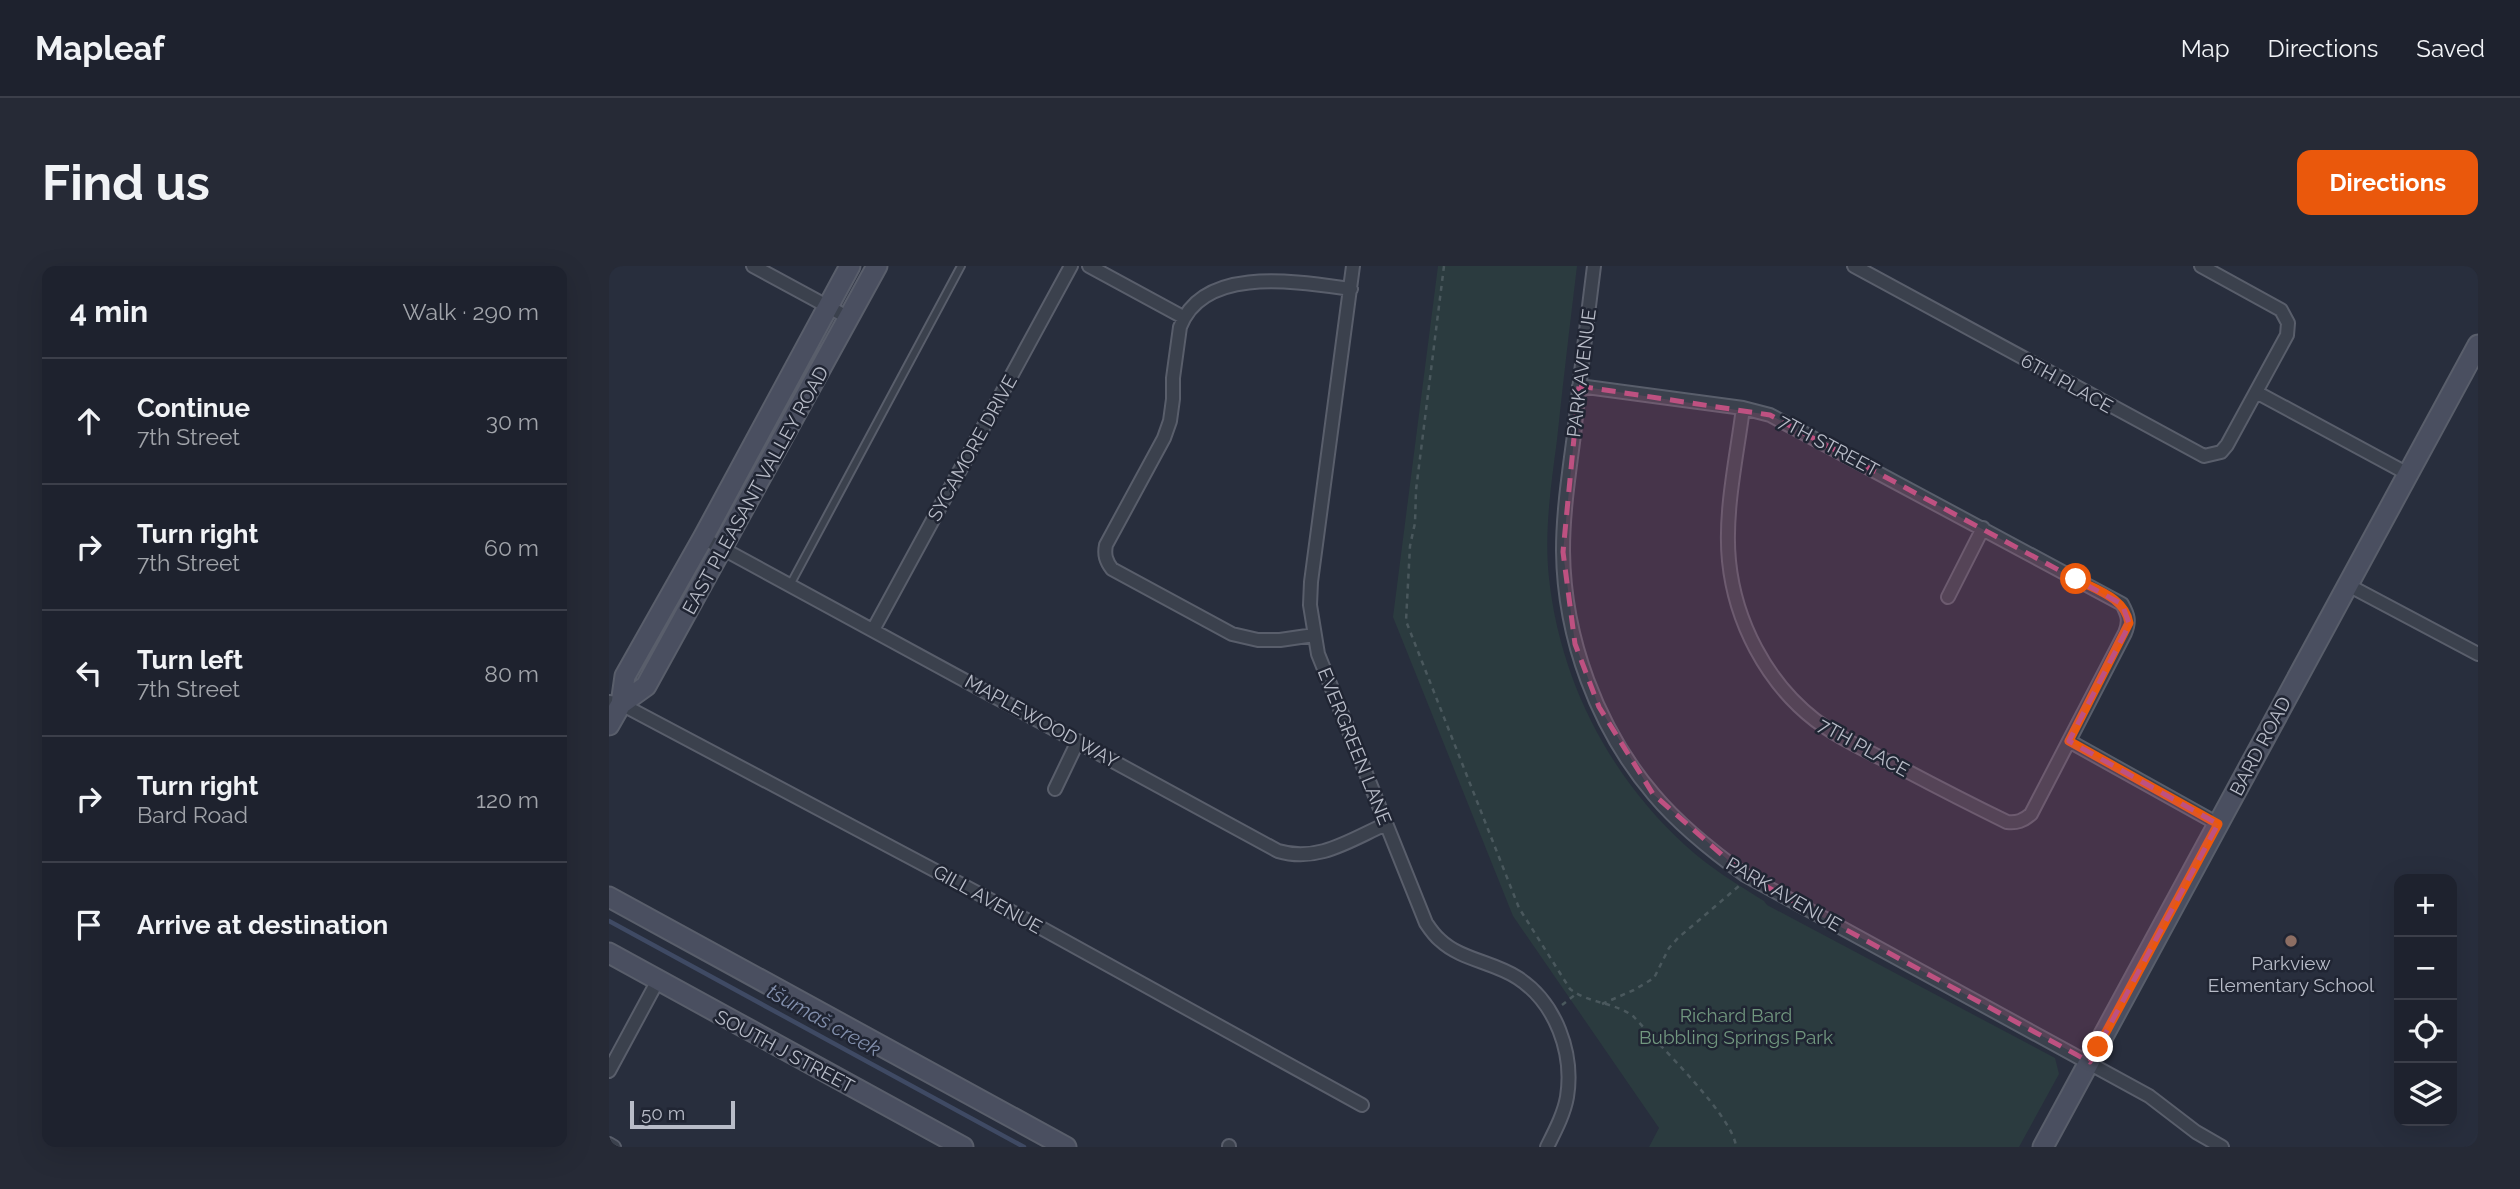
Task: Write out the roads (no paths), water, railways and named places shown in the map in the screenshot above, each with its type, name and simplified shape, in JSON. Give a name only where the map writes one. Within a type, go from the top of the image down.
[{"type":"street","points":[[753,266],[849,318]]},
{"type":"street","name":"EAST PLEASANT VALLEY ROAD","points":[[609,725],[625,676],[850,266]]},
{"type":"street","name":"EAST PLEASANT VALLEY ROAD","points":[[615,703],[646,686],[877,266]]},
{"type":"street","name":"SYCAMORE DRIVE","points":[[873,630],[1071,266]]},
{"type":"street","points":[[1089,266],[1183,317]]},
{"type":"street","name":"EVERGREEN LANE","points":[[1353,266],[1311,582],[1310,605],[1318,654],[1426,923],[1440,941],[1460,953],[1520,979],[1536,993],[1551,1013],[1565,1044],[1569,1071],[1567,1098],[1547,1147]]},
{"type":"street","name":"PARK AVENUE","points":[[1594,266],[1565,507],[1563,552],[1575,644],[1599,707],[1624,754],[1653,794],[1681,823],[1745,875],[2149,1096],[2196,1132],[2222,1147]]},
{"type":"street","name":"6TH PLACE","points":[[1854,266],[2204,456],[2221,452],[2227,445],[2256,392]]},
{"type":"street","points":[[2201,266],[2281,310],[2288,323],[2287,335],[2256,392],[2408,474]]},
{"type":"street","points":[[1314,635],[1258,640],[1231,634],[1112,569],[1105,554],[1106,545],[1164,438],[1170,421],[1178,340],[1183,317],[1195,299],[1223,280],[1234,277],[1258,277],[1350,289]]},
{"type":"street","name":"BARD ROAD","points":[[2043,1147],[2478,345]]},
{"type":"street","name":"7TH STREET","points":[[1579,386],[1743,408],[1770,415],[2122,604],[2128,614],[2126,633],[2069,741]]},
{"type":"street","name":"7TH PLACE","points":[[1743,408],[1729,520],[1728,559],[1733,593],[1751,640],[1765,665],[1795,702],[1841,737],[2007,822],[2016,823],[2031,814],[2069,741]]},
{"type":"street","points":[[1948,597],[1983,528]]},
{"type":"street","name":"MAPLEWOOD WAY","points":[[703,538],[1278,851],[1292,855],[1319,854],[1386,824]]},
{"type":"street","points":[[2347,585],[2478,654]]},
{"type":"street","name":"GILL AVENUE","points":[[615,703],[983,896],[1362,1105]]},
{"type":"street","points":[[1055,789],[1078,741]]},
{"type":"street","points":[[2069,741],[2218,824]]},
{"type":"street","points":[[609,897],[1066,1147]]},
{"type":"street","name":"SOUTH J STREET","points":[[609,953],[657,982],[963,1147]]},
{"type":"street","points":[[609,1070],[657,982]]},
{"type":"street","points":[[609,1144],[614,1147]]},
{"type":"lane","points":[[790,586],[961,266]]},
{"type":"waterway","name":"tšumaš creek","points":[[609,921],[1024,1147]]},
{"type":"place","name":"Parkview Elementary School","points":[[2291,941]]},
{"type":"park label","name":"Richard Bard Bubbling Springs Park","points":[[1736,1026]]}]
